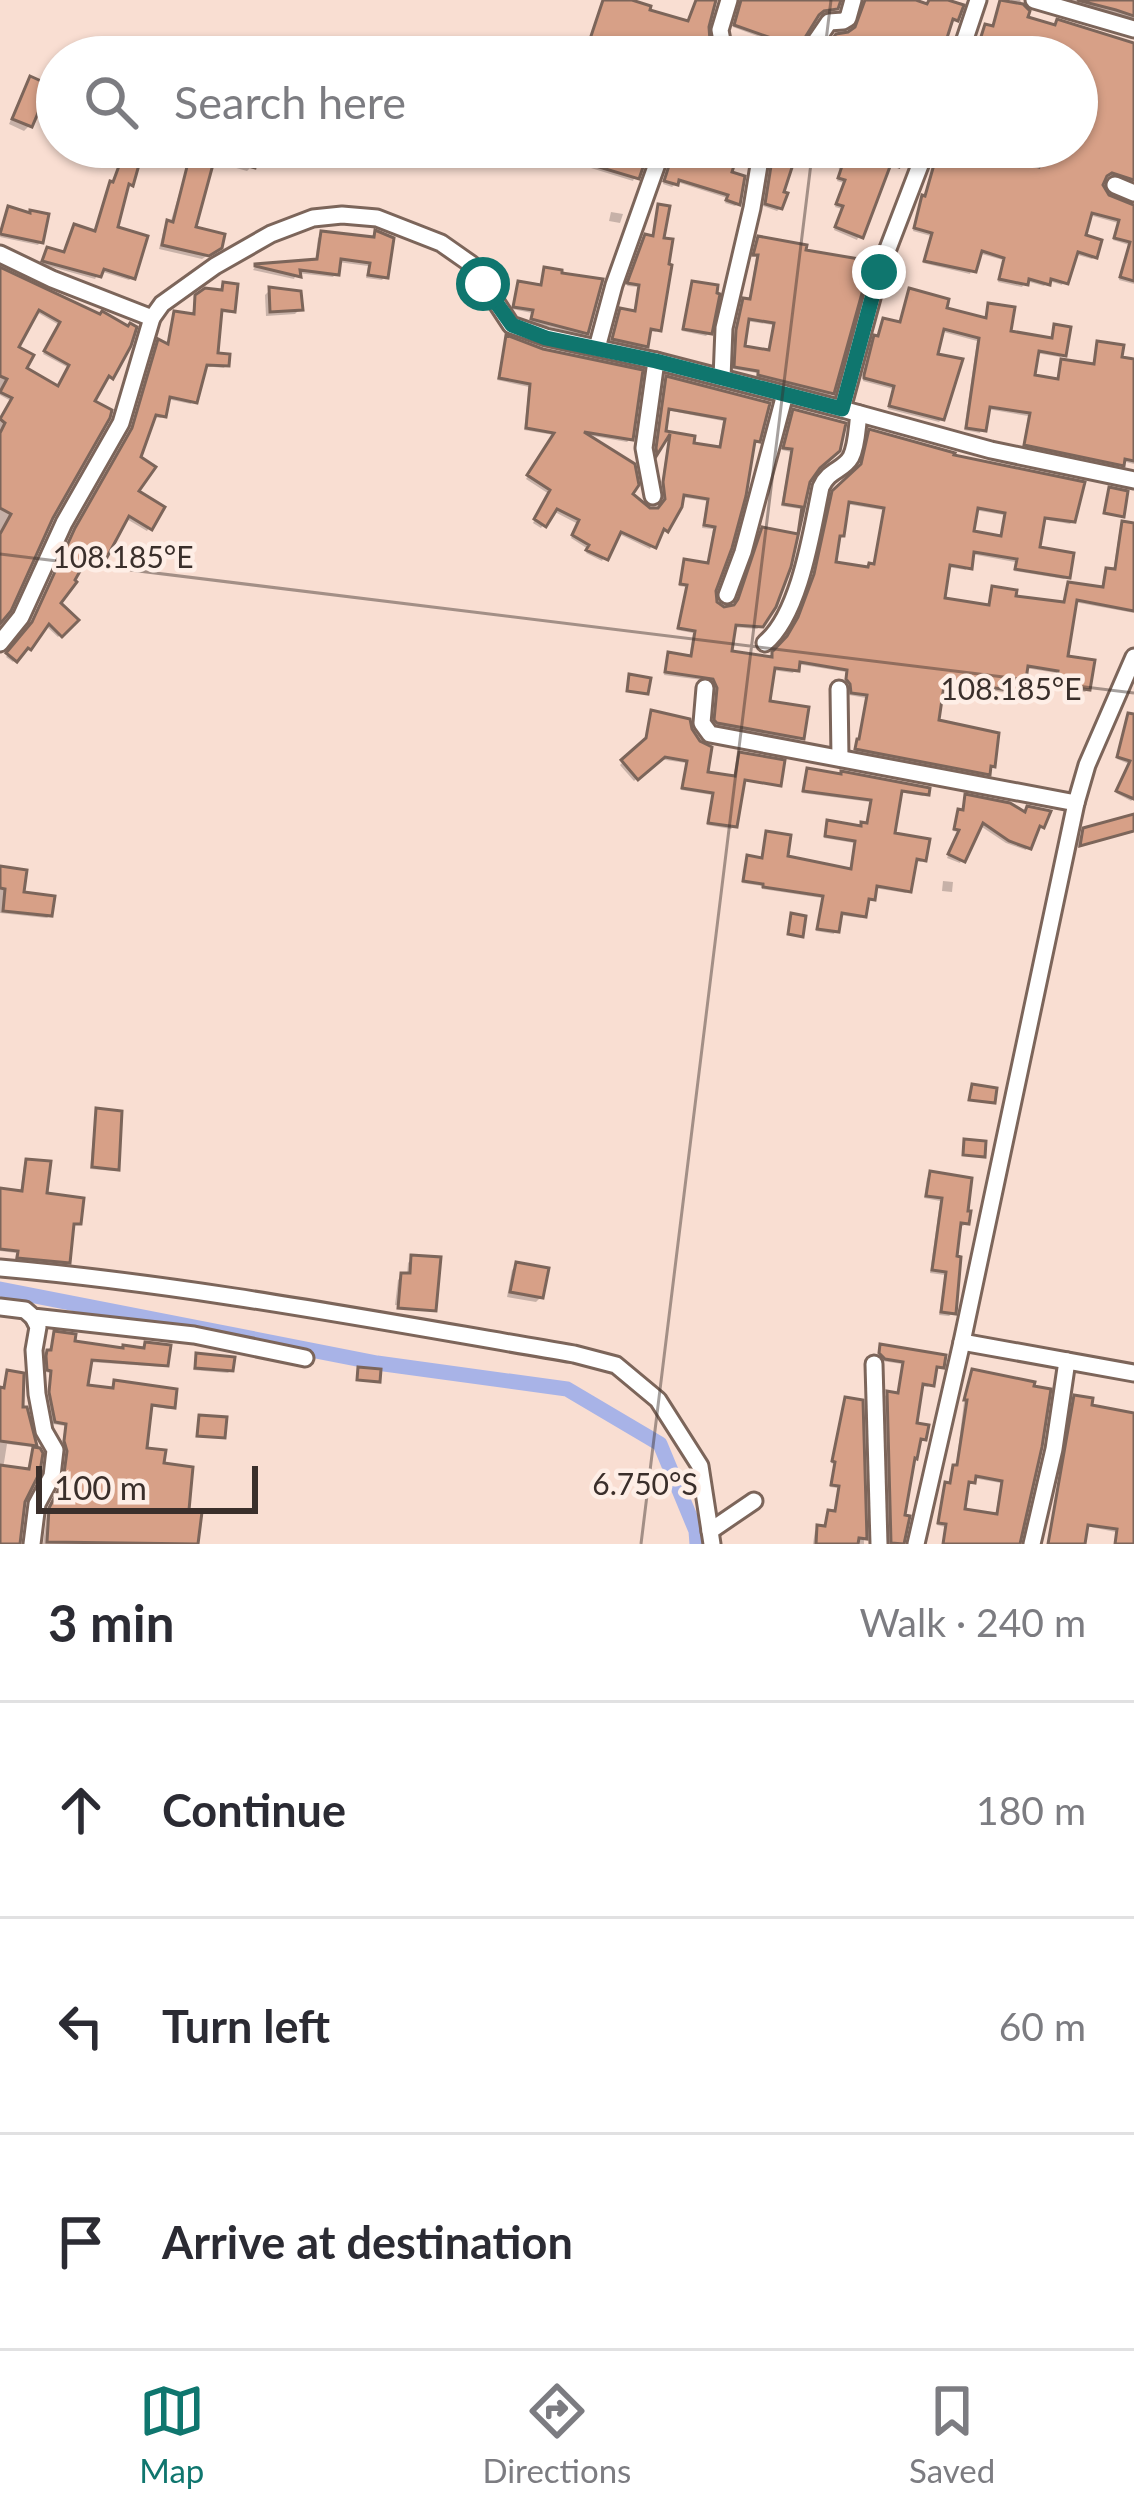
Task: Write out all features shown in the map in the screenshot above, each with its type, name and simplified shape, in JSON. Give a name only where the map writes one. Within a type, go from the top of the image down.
[{"type":"street","points":[[722,36],[721,22],[729,0]]},
{"type":"street","points":[[819,36],[829,22],[848,18],[853,0]]},
{"type":"street","points":[[965,36],[978,0]]},
{"type":"street","points":[[1034,0],[1134,29]]},
{"type":"street","points":[[597,348],[655,168]]},
{"type":"street","points":[[722,378],[724,328],[758,168]]},
{"type":"street","points":[[765,643],[781,627],[807,559],[820,487],[852,454],[850,412],[879,272],[917,168]]},
{"type":"street","points":[[1115,185],[1134,194]]},
{"type":"street","points":[[0,643],[21,617],[64,523],[122,423],[152,318],[162,304],[271,234],[313,218],[377,218],[441,243],[471,264],[512,325],[546,338],[656,361],[991,450],[1134,480]]},
{"type":"street","points":[[0,254],[152,318]]},
{"type":"street","points":[[653,496],[644,448],[656,361]]},
{"type":"street","points":[[727,596],[785,394]]},
{"type":"street","points":[[916,1544],[1076,803],[1091,753],[1134,657]]},
{"type":"street","points":[[705,688],[702,723],[710,734],[1076,803]]},
{"type":"street","points":[[839,689],[841,758]]},
{"type":"street","points":[[0,1268],[96,1276],[278,1304],[616,1365],[658,1400],[700,1466],[711,1537]]},
{"type":"street","points":[[0,1307],[25,1310],[38,1327],[34,1350],[37,1394],[44,1430],[55,1450],[52,1476],[37,1504],[32,1544]]},
{"type":"street","points":[[33,1317],[194,1336],[304,1358]]},
{"type":"street","points":[[962,1342],[1134,1373]]},
{"type":"street","points":[[1032,1544],[1054,1449],[1067,1361]]},
{"type":"street","points":[[874,1364],[879,1544]]},
{"type":"street","points":[[711,1537],[754,1502]]},
{"type":"building","points":[[603,0],[632,0],[688,21],[696,0],[716,0],[710,36],[591,36]]},
{"type":"building","points":[[741,0],[841,0],[838,9],[819,15],[806,36],[766,36],[734,25]]},
{"type":"building","points":[[865,0],[927,4],[948,0],[964,5],[948,36],[835,36],[855,27]]},
{"type":"building","points":[[1000,0],[1023,4],[1030,11],[1028,17],[1055,25],[1057,19],[1134,43],[1134,180],[1112,173],[1103,185],[1109,195],[1134,205],[1134,281],[1120,277],[1130,242],[1114,238],[1119,220],[1092,213],[1086,235],[1102,240],[1097,258],[1078,252],[1068,284],[1029,279],[1028,285],[999,279],[1004,258],[982,251],[976,272],[924,261],[932,233],[914,228],[933,168],[1098,168],[1098,36],[981,36],[985,24],[993,26]]},
{"type":"building","points":[[1077,0],[1134,0],[1134,16],[1116,10]]},
{"type":"building","points":[[30,76],[36,79],[32,127],[12,119]]},
{"type":"building","points":[[118,168],[138,168],[118,227],[148,236],[135,279],[104,269],[101,277],[42,261],[47,247],[64,252],[74,224],[95,231]]},
{"type":"building","points":[[187,168],[212,168],[196,227],[225,234],[222,248],[209,256],[162,245],[167,220],[173,222]]},
{"type":"building","points":[[602,168],[643,168],[639,179]]},
{"type":"building","points":[[668,168],[733,168],[732,172],[745,176],[740,205],[726,200],[728,195],[679,180],[678,185],[664,181]]},
{"type":"building","points":[[771,168],[792,168],[782,209],[765,204]]},
{"type":"building","points":[[841,168],[889,168],[863,238],[835,227],[843,206],[836,204],[845,180],[838,178]]},
{"type":"building","points":[[658,204],[670,206],[664,238],[673,239],[672,265],[661,331],[651,329],[648,347],[612,339],[620,308],[635,311],[639,285],[627,283],[645,234],[653,236]]},
{"type":"building","points":[[8,206],[49,214],[43,243],[0,234]]},
{"type":"building","points":[[375,230],[394,238],[388,278],[368,275],[370,263],[341,259],[339,275],[300,270],[301,277],[255,266],[317,259],[321,231],[374,237]]},
{"type":"building","points":[[758,236],[871,261],[834,394],[734,367],[736,330],[743,298],[750,299],[758,255],[753,255]],"holes":[[[749,319],[774,323],[769,350],[745,346]]]},
{"type":"building","points":[[0,267],[137,327],[113,379],[109,376],[95,401],[112,410],[110,418],[0,624],[0,534],[11,514],[0,508],[0,433],[5,423],[0,419],[12,398],[0,392],[7,379],[0,376]],"holes":[[[39,310],[60,322],[44,351],[69,365],[58,386],[27,368],[34,355],[19,347]]]},
{"type":"building","points":[[544,267],[603,279],[588,334],[531,319],[533,310],[513,307],[518,281],[541,285]]},
{"type":"building","points":[[692,281],[718,285],[712,334],[683,329]]},
{"type":"building","points":[[223,282],[238,284],[235,312],[222,310],[218,353],[230,354],[229,366],[207,365],[197,403],[170,397],[166,417],[156,415],[141,457],[156,467],[139,491],[165,507],[152,530],[129,516],[106,559],[92,550],[61,603],[79,620],[62,637],[49,624],[17,662],[6,653],[32,622],[75,528],[132,428],[158,339],[168,344],[174,311],[194,314],[195,295],[205,288],[222,290]]},
{"type":"building","points":[[269,287],[301,291],[303,310],[270,312]]},
{"type":"building","points":[[909,288],[949,299],[947,308],[986,318],[988,303],[1015,307],[1011,331],[1052,338],[1054,324],[1071,327],[1066,356],[1039,351],[1035,375],[1058,379],[1061,359],[1094,364],[1097,341],[1124,345],[1122,357],[1134,359],[1134,461],[1125,459],[1124,466],[1024,445],[1030,413],[990,407],[986,431],[966,428],[979,338],[944,329],[938,354],[963,359],[944,420],[889,406],[894,386],[864,375],[874,335],[878,336],[883,318],[900,322]]},
{"type":"building","points":[[506,335],[543,349],[643,370],[633,440],[584,432],[635,464],[639,485],[633,494],[650,508],[658,508],[665,499],[670,434],[657,455],[656,448],[666,376],[770,403],[760,442],[755,441],[746,496],[716,591],[717,602],[724,607],[738,599],[762,527],[798,534],[802,507],[783,504],[792,449],[783,448],[793,409],[846,423],[840,451],[810,482],[791,567],[776,607],[763,627],[736,625],[732,651],[772,657],[787,636],[814,574],[832,491],[861,464],[869,429],[954,455],[1085,482],[1075,522],[1045,518],[1040,547],[1074,553],[1070,578],[1015,569],[1017,559],[974,552],[972,569],[950,565],[945,598],[989,605],[992,586],[1017,590],[1016,596],[1064,602],[1068,582],[1103,587],[1106,568],[1115,569],[1122,521],[1134,523],[1134,611],[1077,600],[1068,656],[1095,660],[1090,690],[1056,685],[1058,671],[1028,666],[1024,693],[945,679],[939,720],[999,733],[990,775],[855,749],[867,695],[851,693],[847,670],[800,662],[799,671],[775,668],[770,701],[809,707],[804,739],[717,723],[713,679],[665,672],[668,652],[691,656],[695,631],[678,628],[687,585],[680,584],[684,559],[708,563],[715,527],[704,525],[708,499],[684,495],[682,507],[656,548],[621,532],[608,560],[586,550],[589,545],[572,535],[579,520],[557,509],[546,527],[534,519],[550,490],[527,475],[554,433],[526,428],[530,384],[499,378]],"holes":[[[669,409],[725,419],[720,447],[666,431]],[[849,502],[884,508],[874,564],[836,562],[840,536],[844,536]],[[978,508],[1005,513],[1001,536],[974,531]]]},
{"type":"building","points":[[1109,487],[1128,491],[1124,517],[1104,513]]},
{"type":"building","points":[[629,674],[651,678],[648,694],[627,691]]},
{"type":"building","points":[[651,710],[690,719],[700,741],[712,747],[708,772],[735,776],[739,752],[785,760],[781,786],[745,780],[737,827],[708,823],[713,793],[682,788],[687,761],[665,757],[638,780],[621,760],[646,738]]},
{"type":"building","points":[[1128,713],[1134,714],[1134,799],[1116,791],[1130,761],[1117,757]]},
{"type":"building","points":[[807,768],[930,788],[929,795],[902,791],[895,833],[930,839],[926,861],[917,859],[911,892],[877,886],[866,917],[842,913],[839,932],[817,929],[823,896],[743,881],[747,855],[762,858],[766,831],[791,835],[788,856],[851,869],[855,841],[825,836],[827,820],[861,826],[867,823],[871,800],[803,791]]},
{"type":"building","points":[[965,794],[1010,803],[1025,812],[1027,806],[1051,811],[1031,849],[983,823],[965,862],[948,854],[959,830],[954,829]]},
{"type":"building","points":[[1134,814],[1134,831],[1080,846],[1083,828]]},
{"type":"building","points":[[0,866],[27,870],[24,892],[55,896],[52,916],[3,911]]},
{"type":"building","points":[[791,913],[806,916],[803,937],[788,934]]},
{"type":"building","points":[[972,1084],[997,1088],[995,1103],[969,1100]]},
{"type":"building","points":[[96,1108],[122,1111],[119,1170],[92,1167]]},
{"type":"building","points":[[964,1139],[986,1141],[985,1157],[963,1155]]},
{"type":"building","points":[[26,1159],[51,1161],[47,1193],[84,1198],[81,1224],[74,1224],[70,1263],[17,1258],[18,1251],[0,1249],[0,1188],[22,1191]]},
{"type":"building","points":[[930,1171],[972,1178],[969,1224],[961,1223],[957,1256],[961,1257],[956,1314],[941,1312],[946,1272],[932,1270],[942,1198],[926,1196]]},
{"type":"building","points":[[411,1255],[441,1257],[436,1311],[398,1308],[401,1273],[410,1273]]},
{"type":"building","points":[[516,1262],[549,1268],[543,1298],[510,1292]]},
{"type":"building","points":[[54,1331],[76,1334],[75,1341],[123,1348],[144,1348],[145,1342],[171,1345],[168,1366],[92,1360],[88,1385],[113,1388],[114,1380],[177,1389],[175,1408],[152,1405],[147,1448],[166,1450],[164,1463],[193,1467],[189,1510],[202,1512],[198,1544],[47,1542],[49,1508],[63,1481],[67,1451],[66,1424],[55,1422],[49,1392],[51,1371],[46,1356]]},
{"type":"building","points":[[880,1344],[946,1355],[944,1368],[937,1367],[934,1386],[923,1384],[917,1423],[929,1425],[915,1458],[904,1544],[891,1543],[887,1391],[898,1393],[903,1362],[885,1359],[879,1353]]},
{"type":"building","points":[[196,1353],[235,1357],[233,1371],[195,1368]]},
{"type":"building","points":[[358,1367],[381,1369],[380,1382],[357,1380]]},
{"type":"building","points":[[972,1369],[1051,1389],[1020,1544],[943,1544],[946,1524],[938,1523],[945,1482],[950,1483],[953,1465],[957,1465]],"holes":[[[976,1476],[1002,1481],[997,1514],[965,1509],[969,1482],[975,1483]]]},
{"type":"building","points":[[7,1370],[24,1373],[23,1407],[27,1407],[37,1446],[0,1441],[0,1387],[4,1388]]},
{"type":"building","points":[[1074,1395],[1093,1398],[1092,1405],[1134,1413],[1134,1544],[1115,1544],[1117,1529],[1088,1525],[1085,1544],[1048,1544]]},
{"type":"building","points":[[845,1397],[863,1400],[867,1539],[859,1538],[858,1544],[816,1544],[817,1525],[825,1526],[828,1510],[835,1511],[839,1486],[831,1485],[832,1461]]},
{"type":"building","points":[[199,1415],[227,1417],[225,1438],[197,1436]]},
{"type":"building","points":[[33,1447],[43,1453],[40,1472],[25,1502],[20,1544],[0,1544],[0,1465],[29,1469]]},
{"type":"waterway","points":[[0,1289],[377,1363],[567,1389],[660,1444],[697,1544]]},
{"type":"route","points":[[483,284],[512,325],[546,338],[842,409],[879,272]]}]
